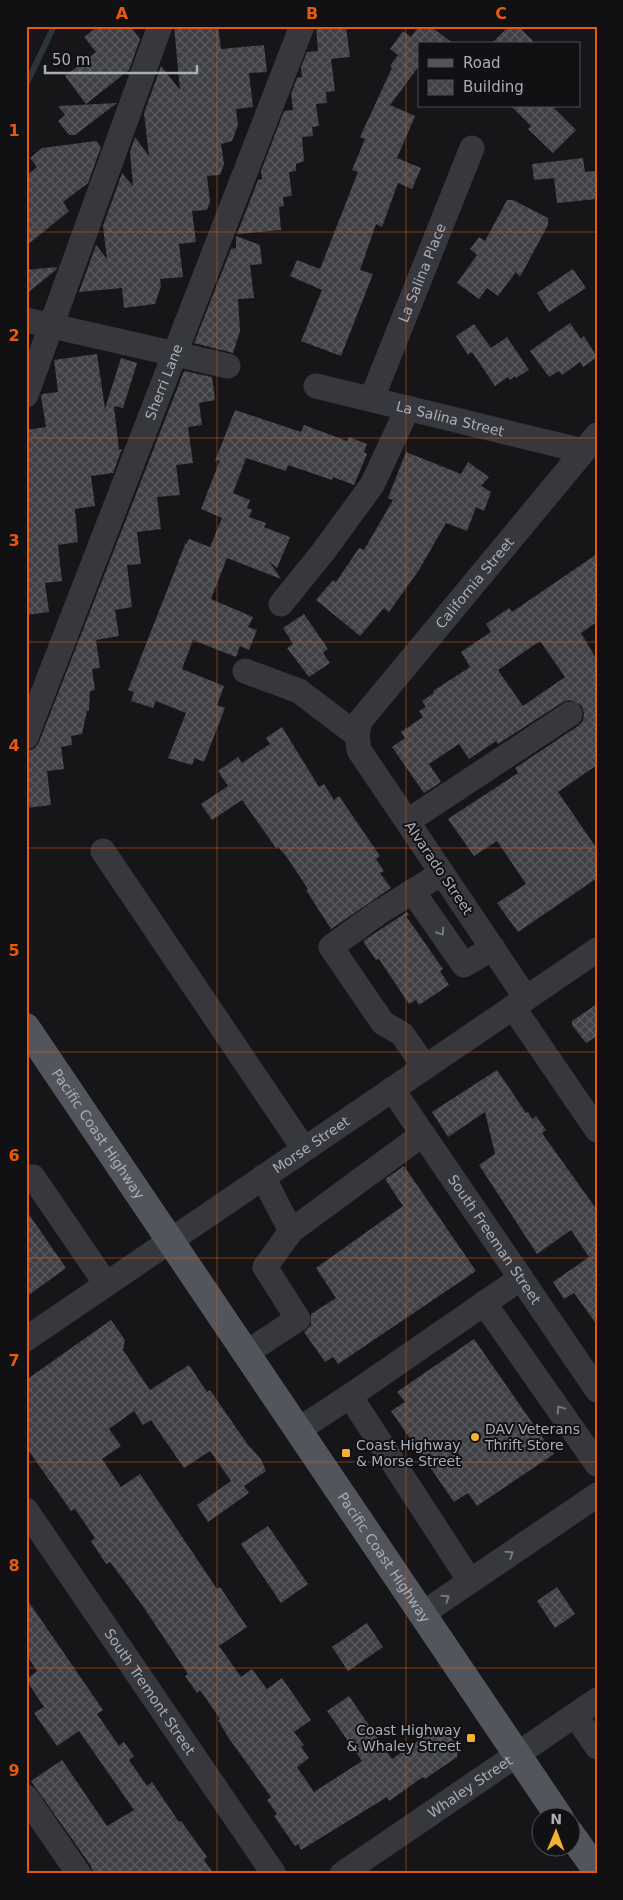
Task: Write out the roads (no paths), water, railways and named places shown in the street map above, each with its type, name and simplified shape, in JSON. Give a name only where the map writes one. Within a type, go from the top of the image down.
[{"type":"main road","name":"Pacific Coast Highway","points":[[26,1026],[553,1808]]},
{"type":"main road","points":[[580,1845],[595,1864]]},
{"type":"street","points":[[26,395],[160,26]]},
{"type":"street","name":"Sherri Lane","points":[[26,737],[302,26]]},
{"type":"street","name":"La Salina Place","points":[[372,398],[472,148]]},
{"type":"street","points":[[26,320],[228,366]]},
{"type":"street","name":"La Salina Street","points":[[316,386],[408,408],[590,443]]},
{"type":"street","points":[[281,604],[324,552],[372,485],[408,408]]},
{"type":"street","name":"California Street","points":[[358,736],[360,721],[590,443]]},
{"type":"street","points":[[245,671],[299,691],[358,736]]},
{"type":"street","points":[[408,821],[570,714]]},
{"type":"street","name":"Alvarado Street","points":[[358,736],[360,750],[492,948],[520,1003],[597,1130]]},
{"type":"street","points":[[103,851],[304,1149]]},
{"type":"street","points":[[425,1067],[402,1034],[383,1023],[331,947],[378,913],[442,873]]},
{"type":"street","points":[[413,892],[464,966],[492,948]]},
{"type":"street","name":"Morse Street","points":[[26,1339],[597,950]]},
{"type":"street","name":"South Freeman Street","points":[[392,1089],[597,1390]]},
{"type":"street","points":[[246,1352],[298,1319],[265,1268],[292,1232],[423,1134]]},
{"type":"street","points":[[26,1177],[33,1177],[106,1284]]},
{"type":"street","points":[[263,1177],[292,1232]]},
{"type":"street","points":[[298,1430],[520,1278]]},
{"type":"street","points":[[484,1303],[597,1464]]},
{"type":"street","points":[[350,1396],[470,1581]]},
{"type":"street","points":[[422,1614],[597,1495]]},
{"type":"street","name":"South Tremont Street","points":[[26,1510],[274,1874]]},
{"type":"street","name":"Whaley Street","points":[[342,1874],[597,1700]]},
{"type":"street","points":[[575,1715],[597,1747]]},
{"type":"street","points":[[26,1797],[79,1874]]},
{"type":"waterway","points":[[26,85],[54,26]]},
{"type":"place","name":"DAV Veterans Thrift Store","points":[[475,1437]]},
{"type":"place","name":"Coast Highway & Morse Street","points":[[346,1453]]},
{"type":"place","name":"Coast Highway & Whaley Street","points":[[471,1738]]}]
